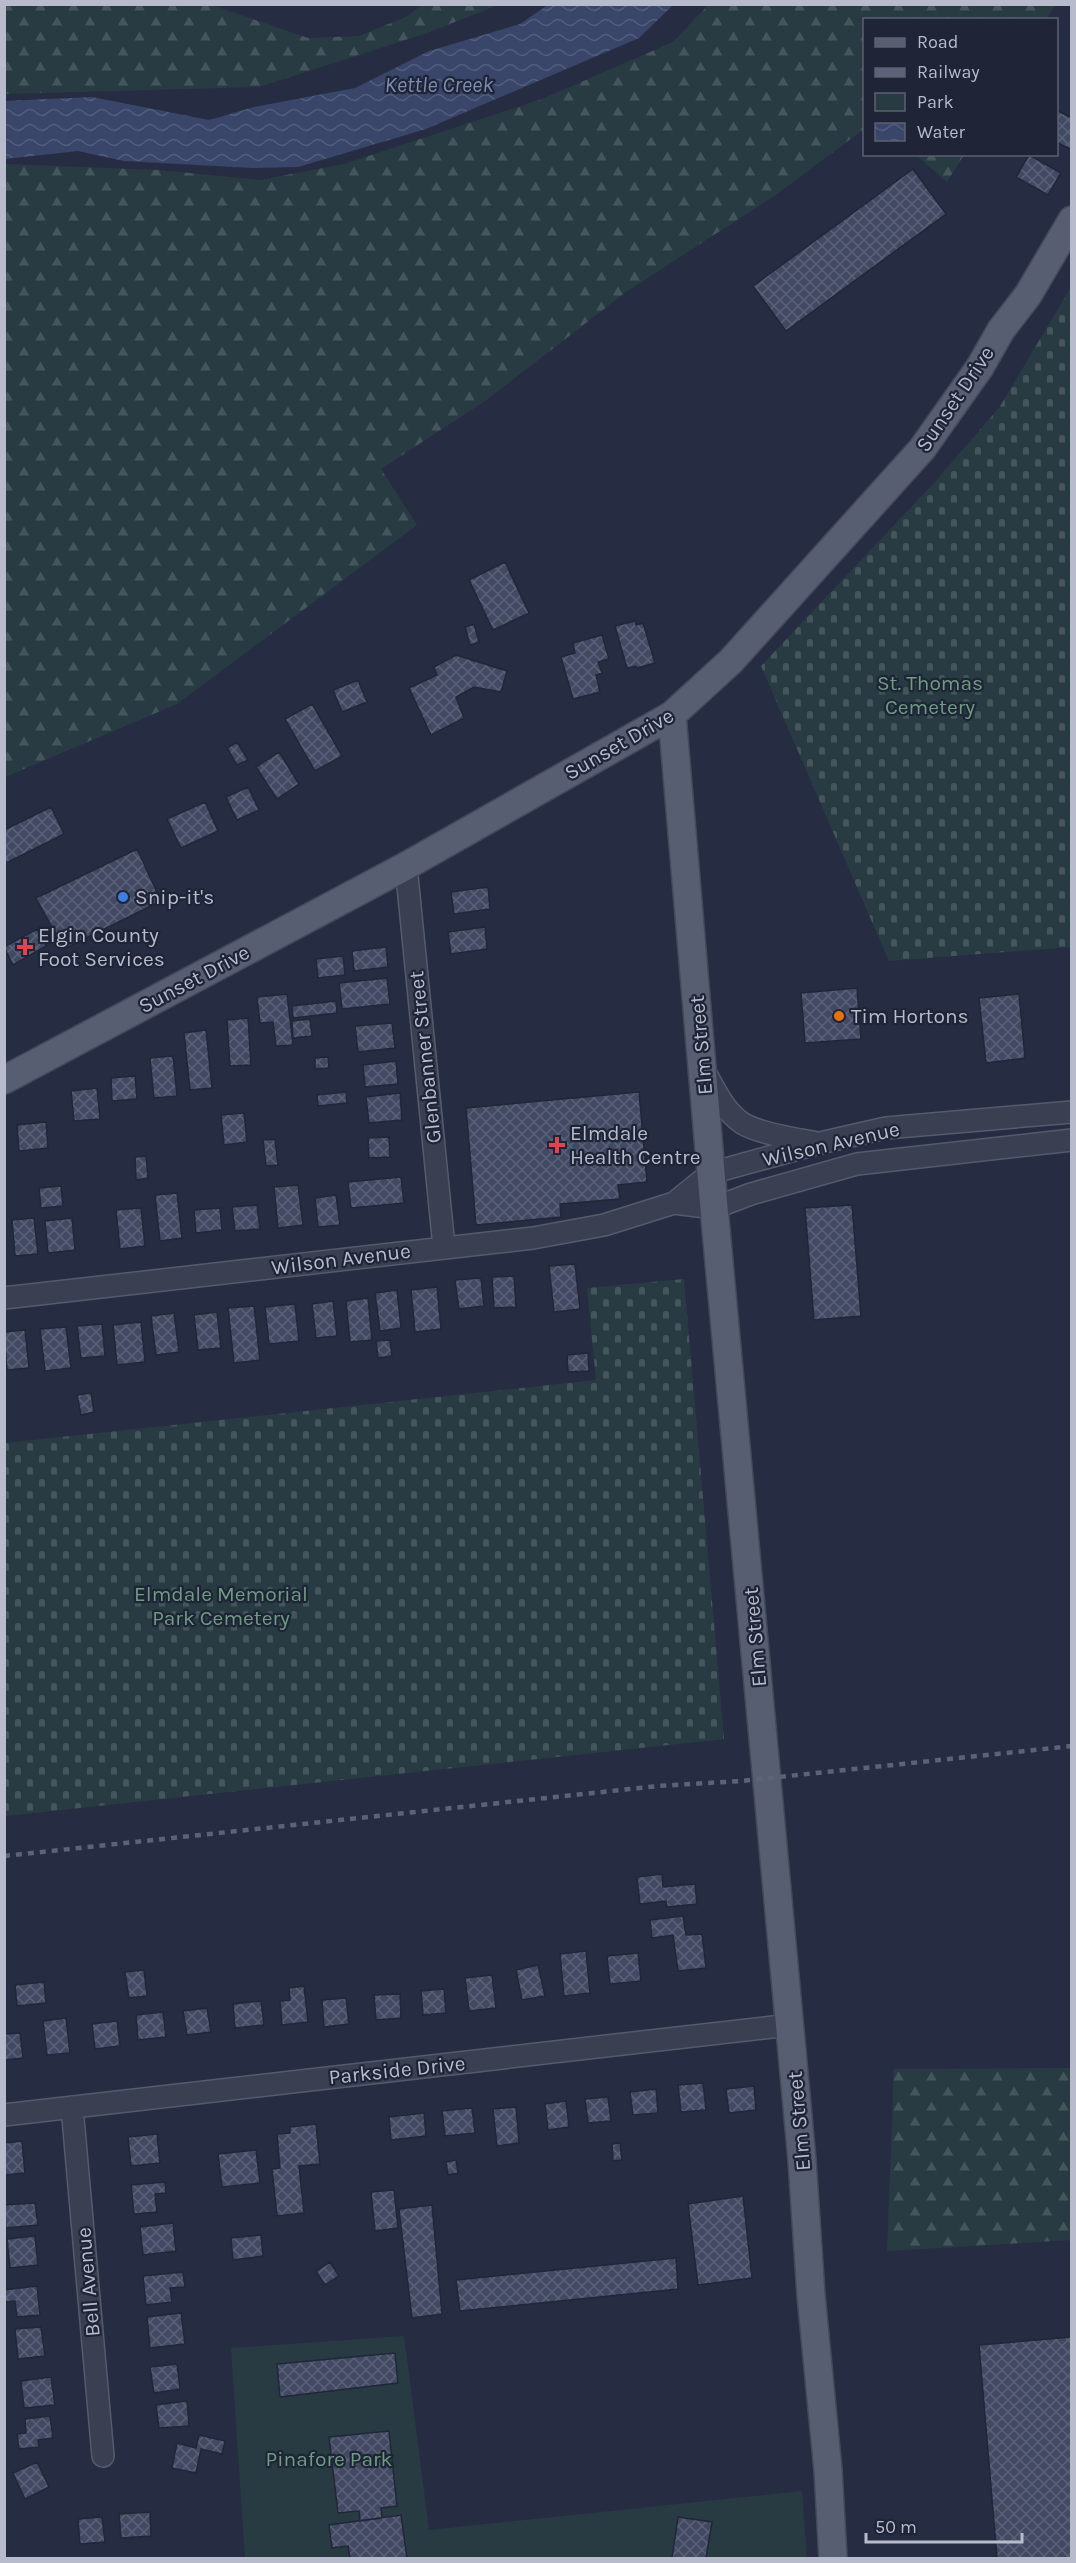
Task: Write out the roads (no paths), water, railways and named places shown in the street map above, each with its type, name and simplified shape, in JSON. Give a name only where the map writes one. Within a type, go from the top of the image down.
[{"type":"main road","name":"Sunset Drive","points":[[4,1080],[406,866],[672,715],[731,661],[922,449],[980,367],[1001,330],[1028,295],[1071,219]]},
{"type":"main road","name":"Elm Street","points":[[672,715],[714,1208],[802,2160],[811,2295],[828,2470],[833,2559]]},
{"type":"street","name":"Glenbanner Street","points":[[406,866],[444,1247]]},
{"type":"street","points":[[703,1070],[723,1104],[742,1123],[781,1136],[820,1143]]},
{"type":"street","points":[[1070,1112],[1071,1133]]},
{"type":"street","name":"Wilson Avenue","points":[[4,1298],[533,1238],[604,1225],[674,1203],[711,1173],[820,1143],[886,1128],[1070,1112]]},
{"type":"street","name":"Wilson Avenue","points":[[674,1203],[714,1208],[751,1194],[857,1164],[1071,1140]]},
{"type":"street","name":"Parkside Drive","points":[[4,2115],[790,2025]]},
{"type":"street","name":"Bell Avenue","points":[[72,2107],[103,2456]]},
{"type":"water","name":"Kettle Creek","points":[[549,4],[673,5],[639,38],[426,129],[298,167],[252,168],[124,161],[78,151],[5,159],[5,101],[92,97],[209,120],[254,107],[355,88],[429,51],[520,24]]},
{"type":"railway","points":[[4,1856],[658,1786],[741,1781],[1072,1746]]},
{"type":"place","name":"Snip-it's","points":[[123,897]]},
{"type":"place","name":"Elgin County Foot Services","points":[[25,947]]},
{"type":"place","name":"Tim Hortons","points":[[839,1016]]},
{"type":"place","name":"Elmdale Health Centre","points":[[557,1145]]},
{"type":"park label","name":"St. Thomas Cemetery","points":[[930,695]]},
{"type":"park label","name":"Elmdale Memorial Park Cemetery","points":[[221,1606]]},
{"type":"park label","name":"Pinafore Park","points":[[329,2459]]}]
